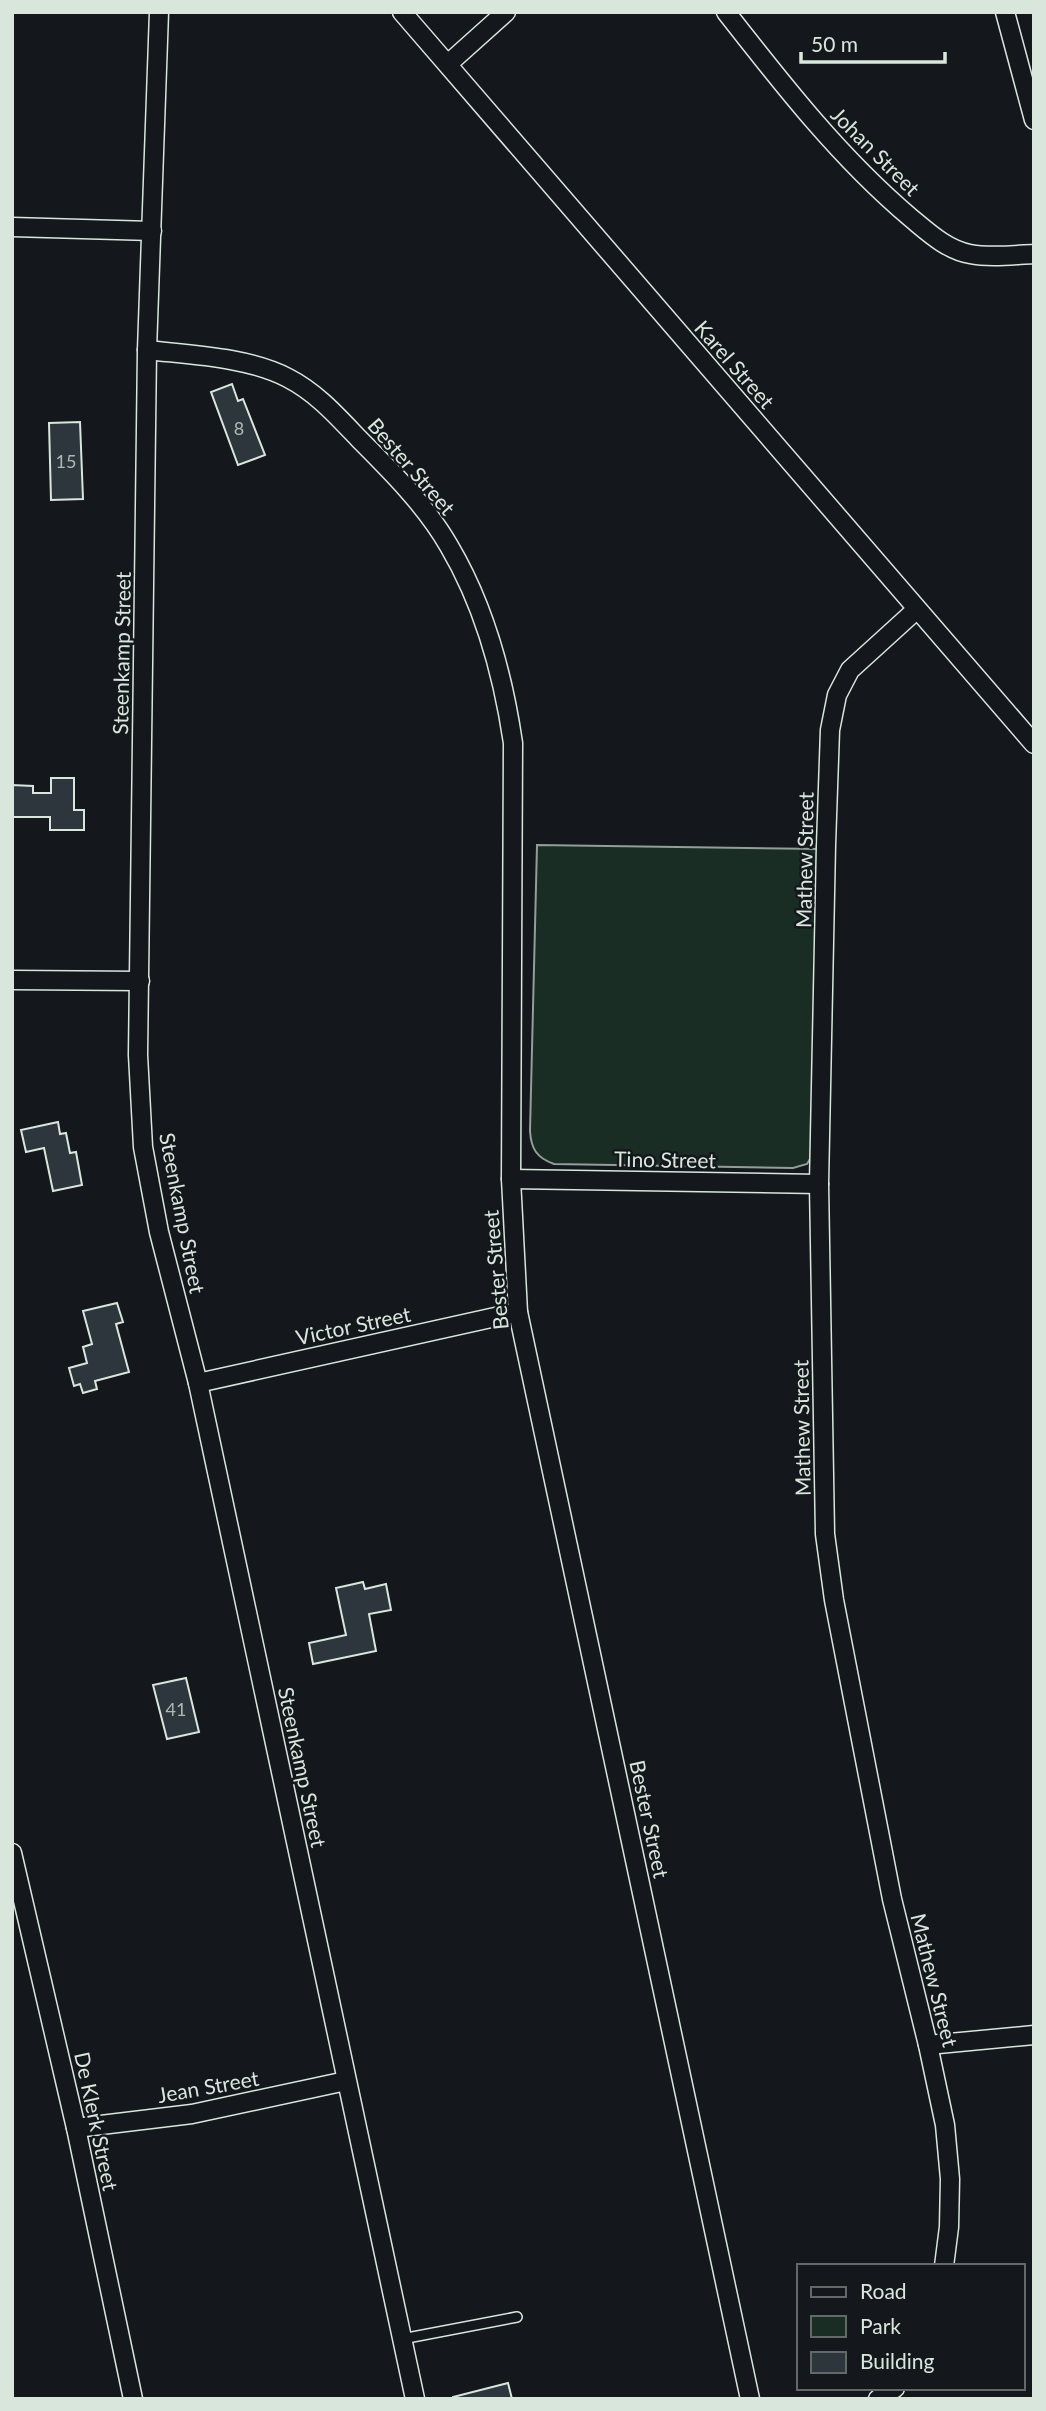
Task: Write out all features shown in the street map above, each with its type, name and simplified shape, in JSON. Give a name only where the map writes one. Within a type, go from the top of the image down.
[{"type":"street","name":"Steenkamp Street","points":[[159,12],[147,350],[138,1055],[143,1147],[159,1232],[198,1383],[415,2399]]},
{"type":"street","name":"Karel Street","points":[[402,12],[1034,744]]},
{"type":"street","points":[[448,64],[506,12]]},
{"type":"street","name":"Johan Street","points":[[726,12],[797,103],[886,197],[919,224],[948,246],[969,254],[1034,254]]},
{"type":"street","points":[[1005,12],[1034,120]]},
{"type":"street","points":[[12,227],[152,232]]},
{"type":"street","name":"Bester Street","points":[[147,350],[208,356],[256,367],[286,377],[318,396],[426,512],[464,573],[490,638],[508,709],[513,743],[510,1179],[518,1312],[750,2399]]},
{"type":"street","name":"Mathew Street","points":[[916,610],[850,670],[841,683],[832,710],[826,845],[819,1184],[825,1534],[834,1600],[892,1899],[945,2125],[950,2179],[949,2227],[944,2264]]},
{"type":"street","points":[[12,980],[140,981]]},
{"type":"street","name":"Tino Street","points":[[510,1179],[819,1184]]},
{"type":"street","name":"Victor Street","points":[[198,1383],[518,1312]]},
{"type":"street","name":"De Klerk Street","points":[[12,1853],[76,2128],[132,2399]]},
{"type":"street","points":[[928,2045],[1034,2035]]},
{"type":"street","name":"Jean Street","points":[[76,2128],[192,2114],[346,2081]]},
{"type":"lane","points":[[402,2339],[517,2317]]},
{"type":"green space","points":[[537,845],[821,849],[813,1154],[807,1164],[793,1168],[554,1164],[536,1152],[530,1131]]},
{"type":"building","points":[[232,384],[238,401],[243,399],[265,455],[238,465],[211,392]]},
{"type":"building","points":[[80,422],[83,499],[51,500],[49,423]]},
{"type":"building","points":[[51,778],[74,778],[74,810],[84,810],[84,830],[50,830],[50,817],[12,817],[12,785],[33,786],[33,793],[51,793]]},
{"type":"building","points":[[58,1122],[60,1134],[66,1133],[70,1153],[76,1152],[82,1185],[53,1191],[44,1148],[26,1152],[21,1130]]},
{"type":"building","points":[[117,1303],[123,1322],[116,1324],[129,1372],[95,1381],[97,1389],[83,1393],[80,1384],[74,1386],[69,1368],[87,1363],[83,1347],[92,1344],[83,1311]]},
{"type":"building","points":[[363,1582],[365,1589],[386,1584],[391,1610],[369,1614],[376,1651],[313,1664],[309,1643],[346,1635],[336,1588]]},
{"type":"building","points":[[186,1678],[199,1732],[167,1739],[153,1685]]},
{"type":"building","points":[[508,2383],[512,2399],[453,2399],[453,2397]]}]
